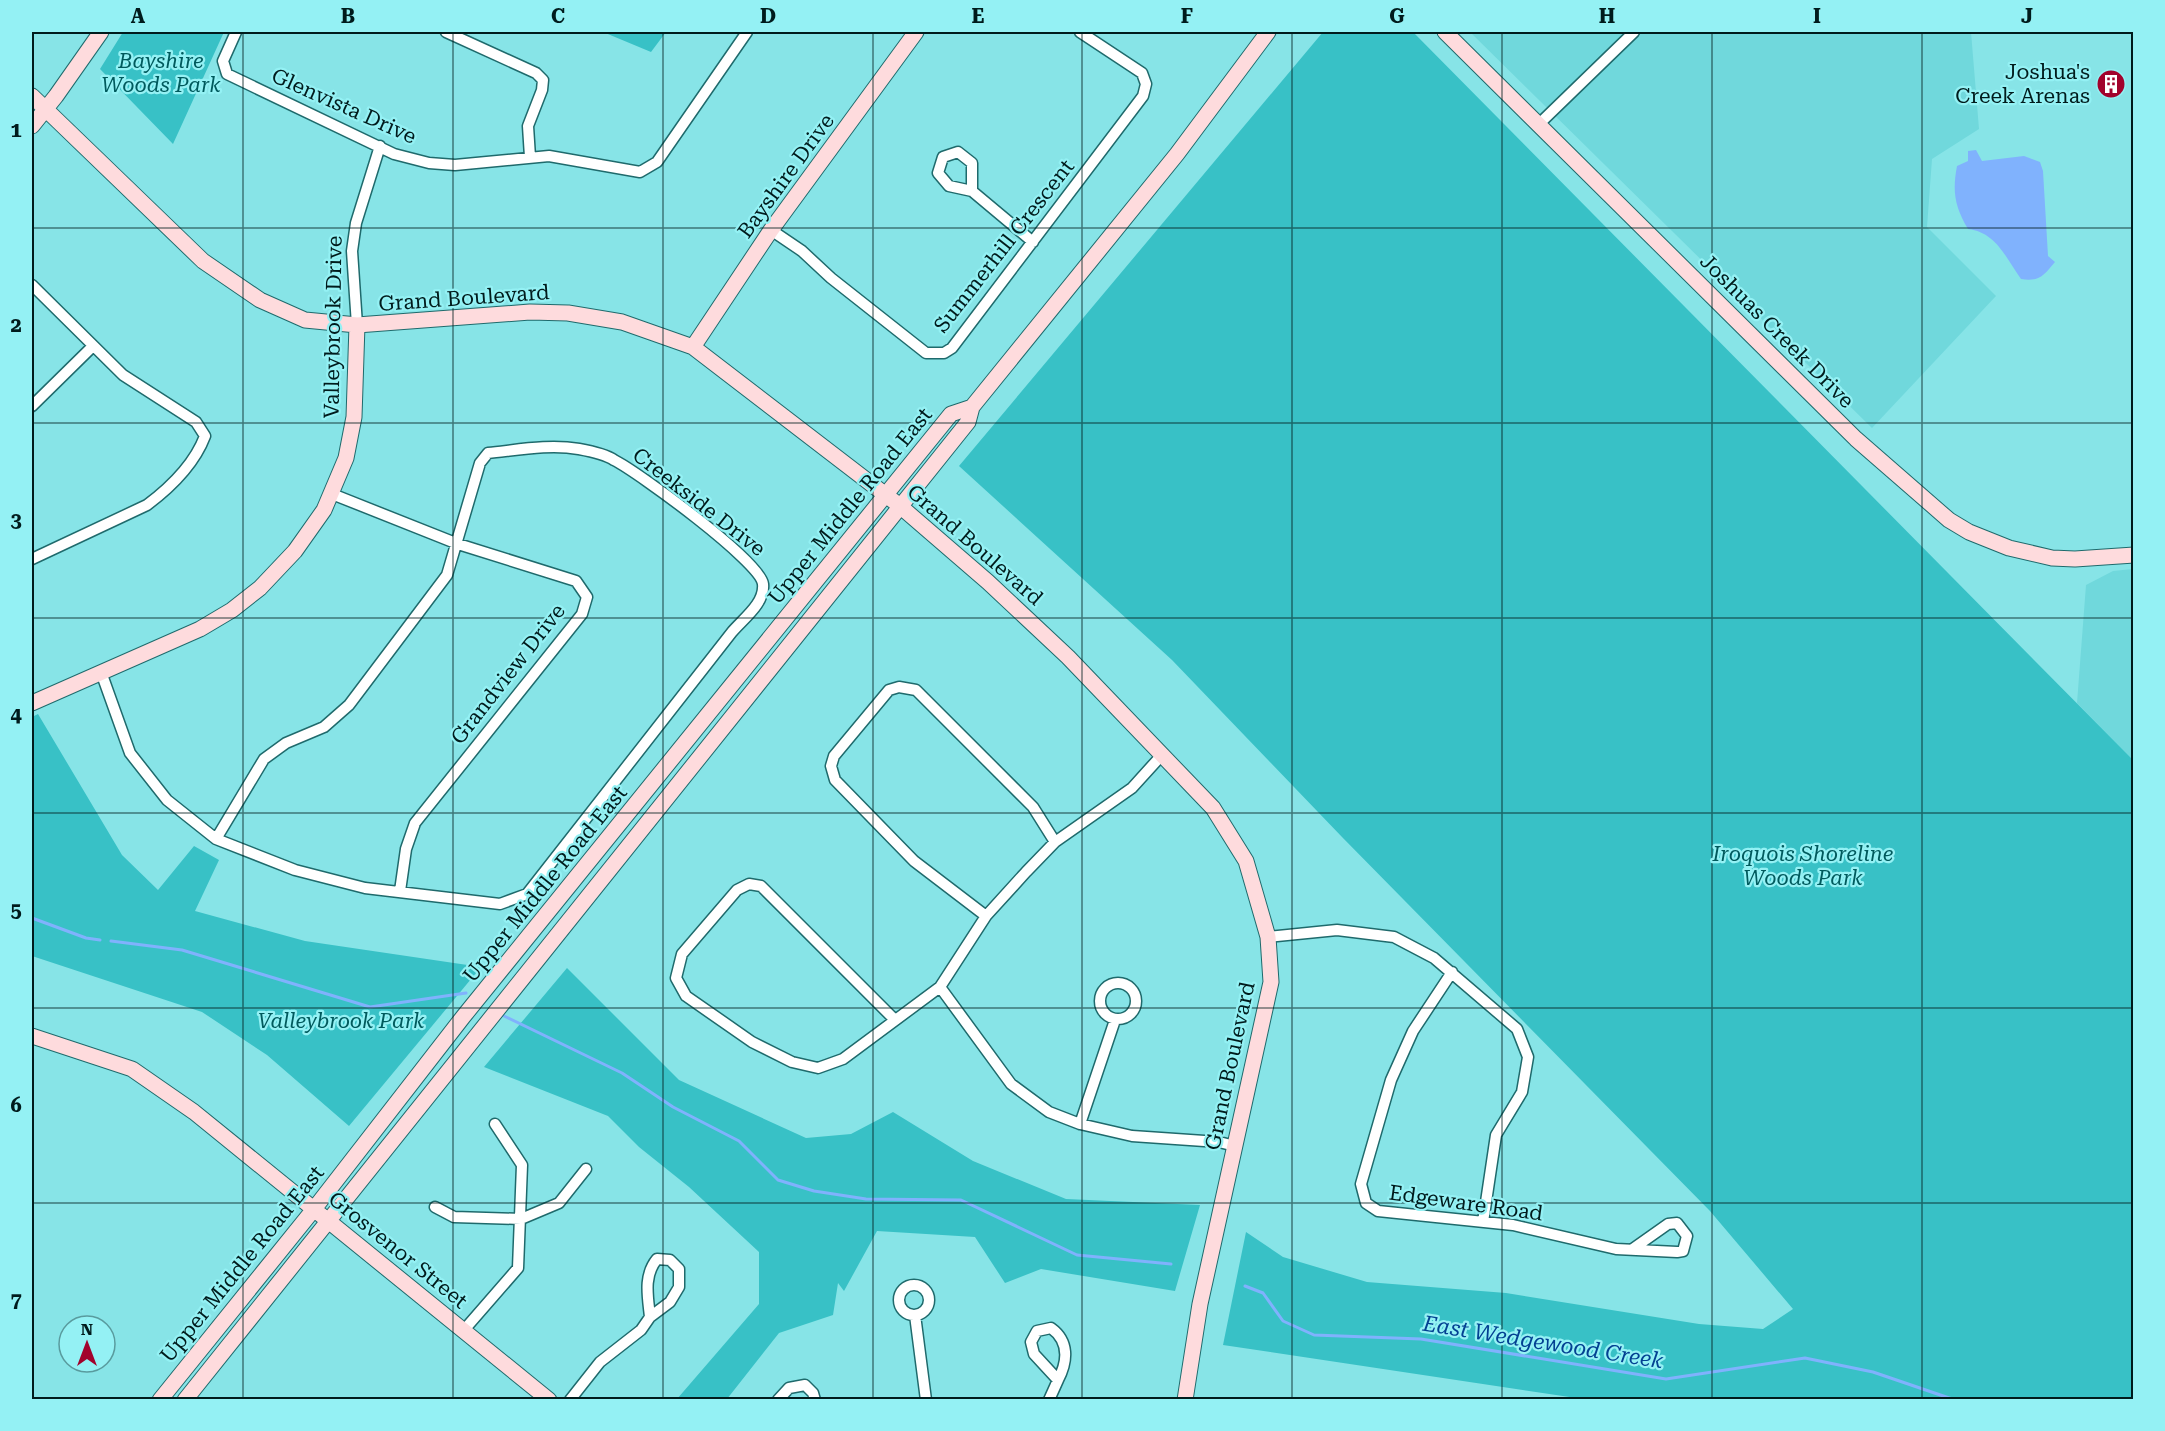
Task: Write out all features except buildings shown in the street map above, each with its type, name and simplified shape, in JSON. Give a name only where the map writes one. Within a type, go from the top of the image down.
[{"type":"street","points":[[32,126],[102,32]]},
{"type":"street","name":"Glenvista Drive","points":[[236,32],[223,61],[227,74],[394,154],[429,163],[455,165],[549,156],[629,172],[650,168],[657,162],[747,32]]},
{"type":"street","points":[[446,32],[536,73],[543,80],[542,90],[528,126],[530,157]]},
{"type":"street","name":"Bayshire Drive","points":[[693,347],[771,230],[916,32]]},
{"type":"street","name":"Summerhill Crescent","points":[[771,230],[802,251],[831,278],[926,353],[934,355],[952,348],[1146,89],[1142,72],[1080,32]]},
{"type":"street","name":"Upper Middle Road East","points":[[185,1400],[968,422],[972,407],[1177,154],[1268,32]]},
{"type":"street","name":"Joshuas Creek Drive","points":[[1445,32],[1856,439],[1949,520],[1969,532],[2009,548],[2052,558],[2074,560],[2133,555]]},
{"type":"street","points":[[1538,125],[1634,32]]},
{"type":"street","name":"Grand Boulevard","points":[[32,96],[203,261],[260,300],[305,320],[357,326],[530,312],[568,313],[622,322],[693,347],[900,506],[988,582],[1068,657],[1213,808],[1246,861],[1268,937],[1271,982],[1200,1304],[1185,1400]]},
{"type":"street","name":"Valleybrook Drive","points":[[32,703],[200,629],[232,610],[260,588],[294,551],[324,510],[346,458],[354,417],[357,326],[352,251],[356,222],[380,146]]},
{"type":"street","points":[[972,190],[1033,242]]},
{"type":"street","points":[[32,285],[92,347],[123,375],[196,422],[204,436],[197,456],[163,493],[147,505],[32,559]]},
{"type":"street","points":[[32,406],[92,347]]},
{"type":"street","name":"Upper Middle Road East","points":[[160,1400],[314,1209],[463,1017],[887,496],[951,414],[972,407]]},
{"type":"street","name":"Creekside Drive","points":[[101,672],[130,753],[167,800],[216,839],[295,870],[365,888],[500,904],[527,894],[732,632],[762,598],[764,582],[758,572],[729,545],[647,480],[612,458],[579,449],[547,447],[488,453],[480,464],[447,575],[349,705],[324,727],[286,743],[264,759],[216,839]]},
{"type":"street","name":"Grandview Drive","points":[[332,494],[458,544],[576,581],[587,597],[582,614],[415,823],[406,849],[400,891]]},
{"type":"street","points":[[986,916],[914,861],[835,780],[831,766],[834,756],[889,690],[899,687],[916,690],[1033,807],[1055,842]]},
{"type":"street","points":[[895,1020],[761,886],[749,884],[737,890],[682,954],[676,978],[686,996],[752,1042],[792,1062],[818,1068],[843,1059],[940,987],[986,916],[1055,842],[1132,788],[1161,756]]},
{"type":"street","points":[[1268,937],[1337,930],[1394,937],[1434,958],[1517,1029],[1528,1056],[1522,1092],[1496,1135],[1483,1222]]},
{"type":"street","name":"Edgeware Road","points":[[1452,972],[1413,1031],[1391,1080],[1361,1184],[1366,1203],[1378,1211],[1513,1225],[1616,1248],[1634,1248]]},
{"type":"street","points":[[940,987],[1011,1084],[1048,1112],[1080,1124],[1132,1136],[1219,1142],[1235,1146]]},
{"type":"street","points":[[1080,1124],[1115,1020]]},
{"type":"street","name":"Grosvenor Street","points":[[32,1036],[132,1069],[194,1112],[549,1400]]},
{"type":"street","points":[[464,1330],[518,1268],[522,1165],[495,1124]]},
{"type":"street","points":[[435,1207],[454,1217],[521,1219],[559,1203],[586,1169]]},
{"type":"street","points":[[570,1400],[600,1362],[641,1330],[650,1317],[670,1302],[679,1287],[680,1269],[670,1260],[657,1259],[651,1267],[647,1279],[650,1317]]},
{"type":"street","points":[[915,1315],[926,1400]]},
{"type":"street","points":[[1049,1400],[1063,1371],[1065,1344],[1062,1336],[1051,1328],[1037,1331],[1031,1342],[1034,1354],[1058,1380]]},
{"type":"street","points":[[778,1400],[789,1388],[805,1386],[813,1393],[815,1400]]},
{"type":"shaded area","points":[[1470,32],[1971,32],[1979,129],[1932,159],[1927,227],[1996,296],[1872,428]]},
{"type":"shaded area","points":[[1976,150],[1982,161],[2024,156],[2040,162],[2043,171],[2048,256],[2055,262],[2048,271],[2037,278],[2021,279],[1999,247],[1986,235],[1968,229],[1964,221],[1957,206],[1955,192],[1957,166],[1968,161],[1968,151]]},
{"type":"shaded area","points":[[2133,569],[2133,760],[2077,703],[2086,585],[2113,571]]},
{"type":"green space","name":"Bayshire Woods Park","points":[[123,32],[224,32],[173,144],[100,69]]},
{"type":"green space","points":[[603,32],[666,32],[651,52]]},
{"type":"green space","name":"Iroquois Shoreline Woods Park","points":[[1323,32],[1413,32],[2133,760],[2133,1399],[1583,1399],[1223,1345],[1246,1232],[1283,1257],[1367,1282],[1506,1293],[1699,1324],[1763,1329],[1793,1309],[1710,1211],[1342,837],[1172,660],[959,466]]},
{"type":"green space","name":"Valleybrook Park","points":[[38,714],[122,855],[158,890],[194,846],[219,860],[195,911],[305,941],[481,967],[349,1126],[267,1055],[202,1012],[32,956],[32,717]]},
{"type":"green space","points":[[567,968],[679,1080],[806,1138],[851,1134],[893,1112],[973,1161],[1066,1199],[1200,1205],[1175,1291],[1041,1269],[1005,1283],[975,1237],[877,1231],[844,1291],[838,1283],[833,1315],[779,1333],[727,1399],[677,1399],[759,1304],[759,1252],[689,1187],[639,1147],[608,1116],[484,1067]]},
{"type":"waterway","name":"East Wedgewood Creek","points":[[32,918],[86,938],[100,940]]},
{"type":"waterway","name":"East Wedgewood Creek","points":[[111,941],[182,950],[370,1007],[466,993]]},
{"type":"waterway","name":"East Wedgewood Creek","points":[[504,1016],[622,1073],[673,1107],[739,1141],[778,1180],[814,1191],[866,1199],[961,1200],[1077,1255],[1171,1264]]},
{"type":"waterway","name":"East Wedgewood Creek","points":[[1245,1286],[1263,1293],[1283,1321],[1314,1335],[1421,1339],[1666,1379],[1805,1358],[1873,1372],[1955,1400]]},
{"type":"place","name":"Joshua's Creek Arenas","points":[[2111,84]]}]
